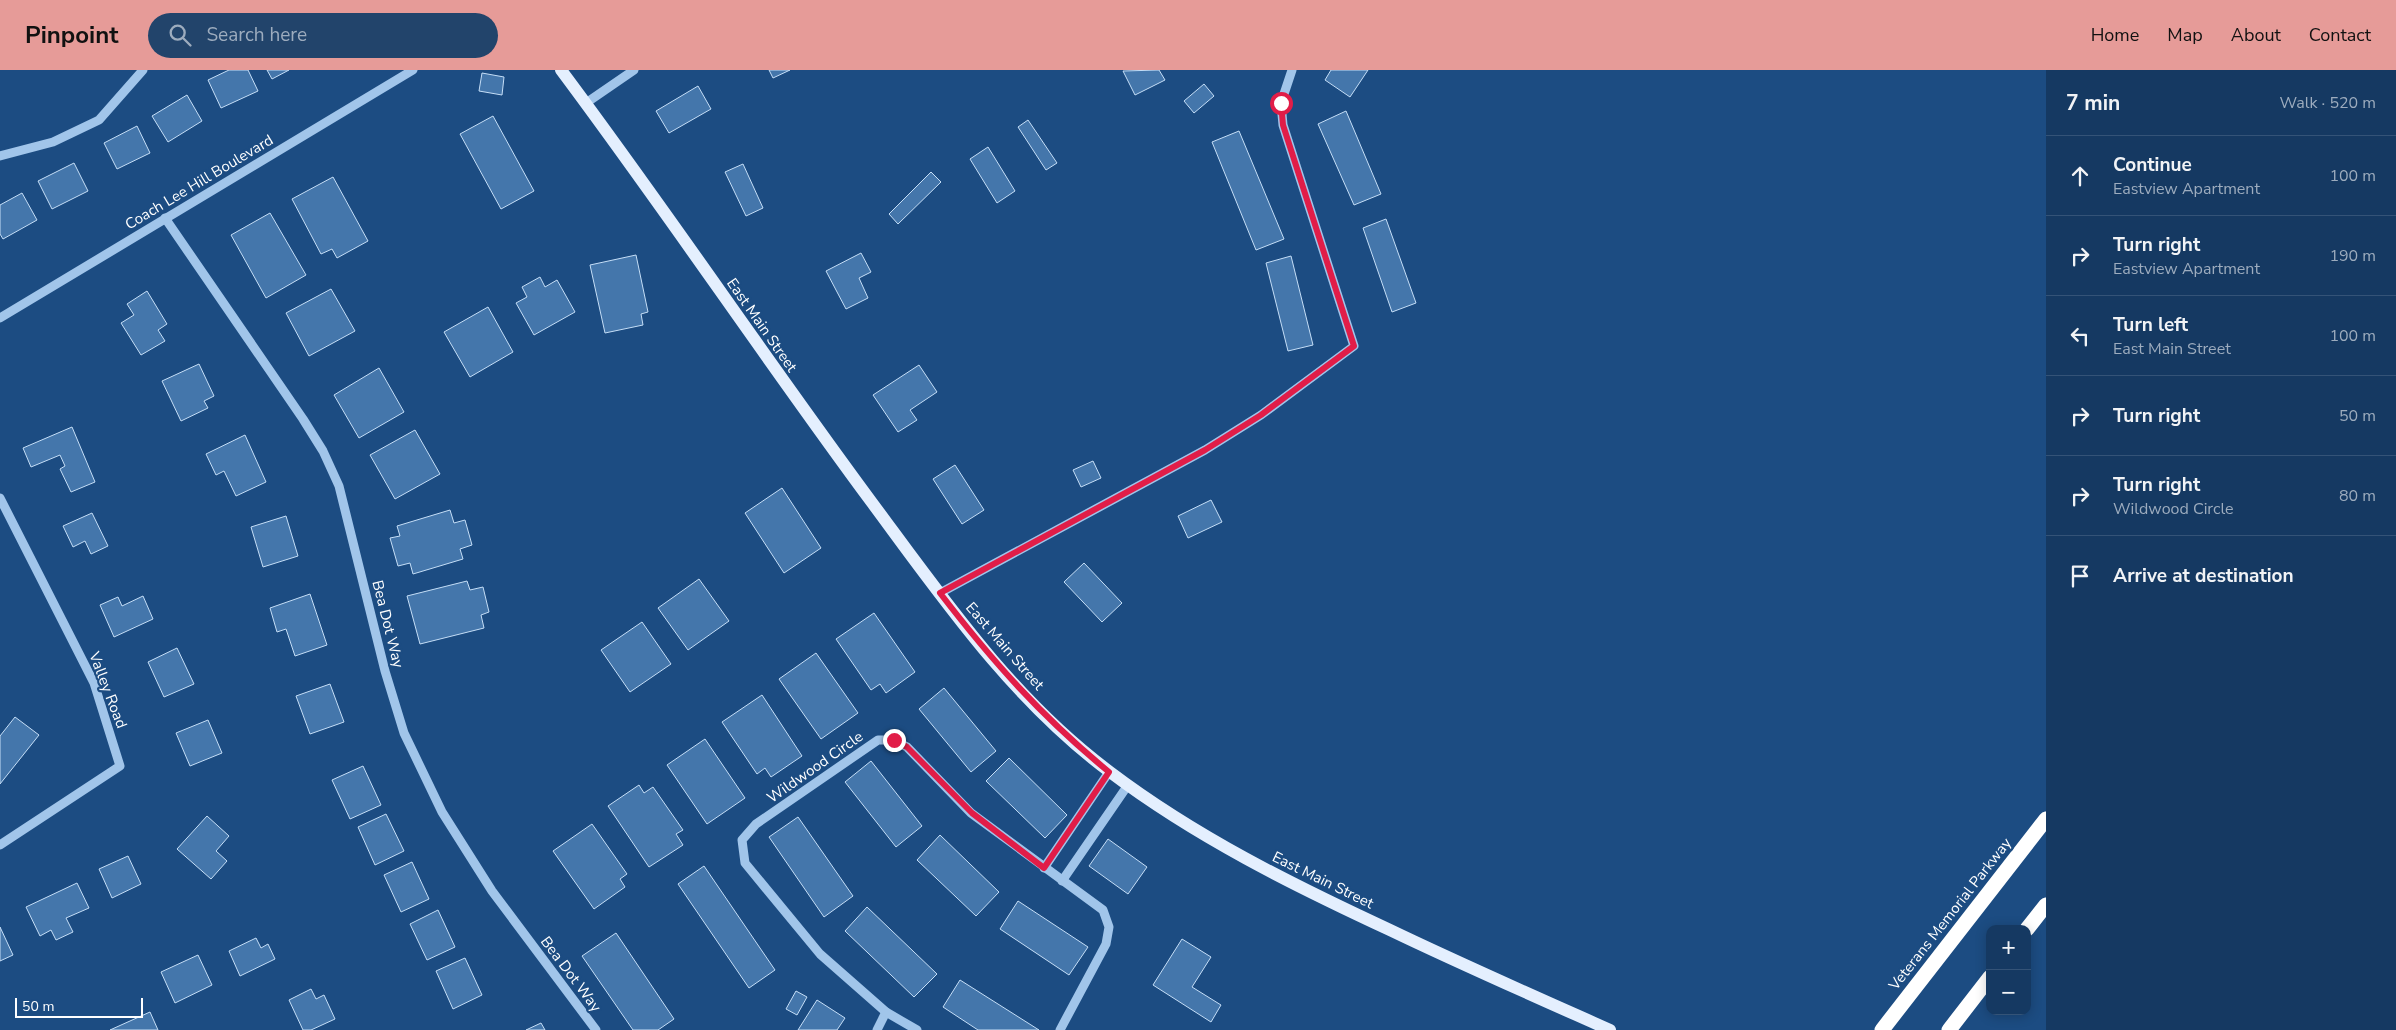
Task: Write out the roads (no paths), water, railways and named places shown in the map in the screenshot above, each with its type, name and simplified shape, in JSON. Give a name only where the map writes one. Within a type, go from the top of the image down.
[{"type":"highway","name":"Veterans Memorial Parkway","points":[[1882,1030],[2046,819]]},
{"type":"highway","points":[[2030,925],[2046,905]]},
{"type":"highway","points":[[1948,1030],[1986,982]]},
{"type":"highway","points":[[1874,1030],[1892,1017]]},
{"type":"main road","name":"East Main Street","points":[[562,70],[784,384],[940,593],[984,651],[1018,689],[1066,737],[1128,785],[1202,833],[1289,883],[1479,972],[1610,1030]]},
{"type":"street","points":[[0,156],[53,142],[99,120],[143,70]]},
{"type":"street","name":"Coach Lee Hill Boulevard","points":[[0,318],[413,70]]},
{"type":"street","points":[[586,103],[634,70]]},
{"type":"street","points":[[940,593],[1205,450],[1261,415],[1354,346],[1283,125],[1281,103],[1292,70]]},
{"type":"street","name":"Bea Dot Way","points":[[165,218],[303,419],[327,460],[339,486],[385,672],[404,733],[442,812],[492,891],[596,1030]]},
{"type":"street","name":"Valley Road","points":[[0,498],[94,683],[120,766],[0,844]]},
{"type":"street","name":"Wildwood Circle","points":[[917,1030],[886,1012],[820,954],[745,863],[742,840],[756,824],[878,740],[894,740],[907,747],[972,813],[1103,910],[1109,927],[1106,944],[1060,1030]]},
{"type":"street","points":[[1044,868],[1109,772]]},
{"type":"street","points":[[1062,881],[1128,785]]},
{"type":"street","points":[[877,1030],[886,1012]]}]
